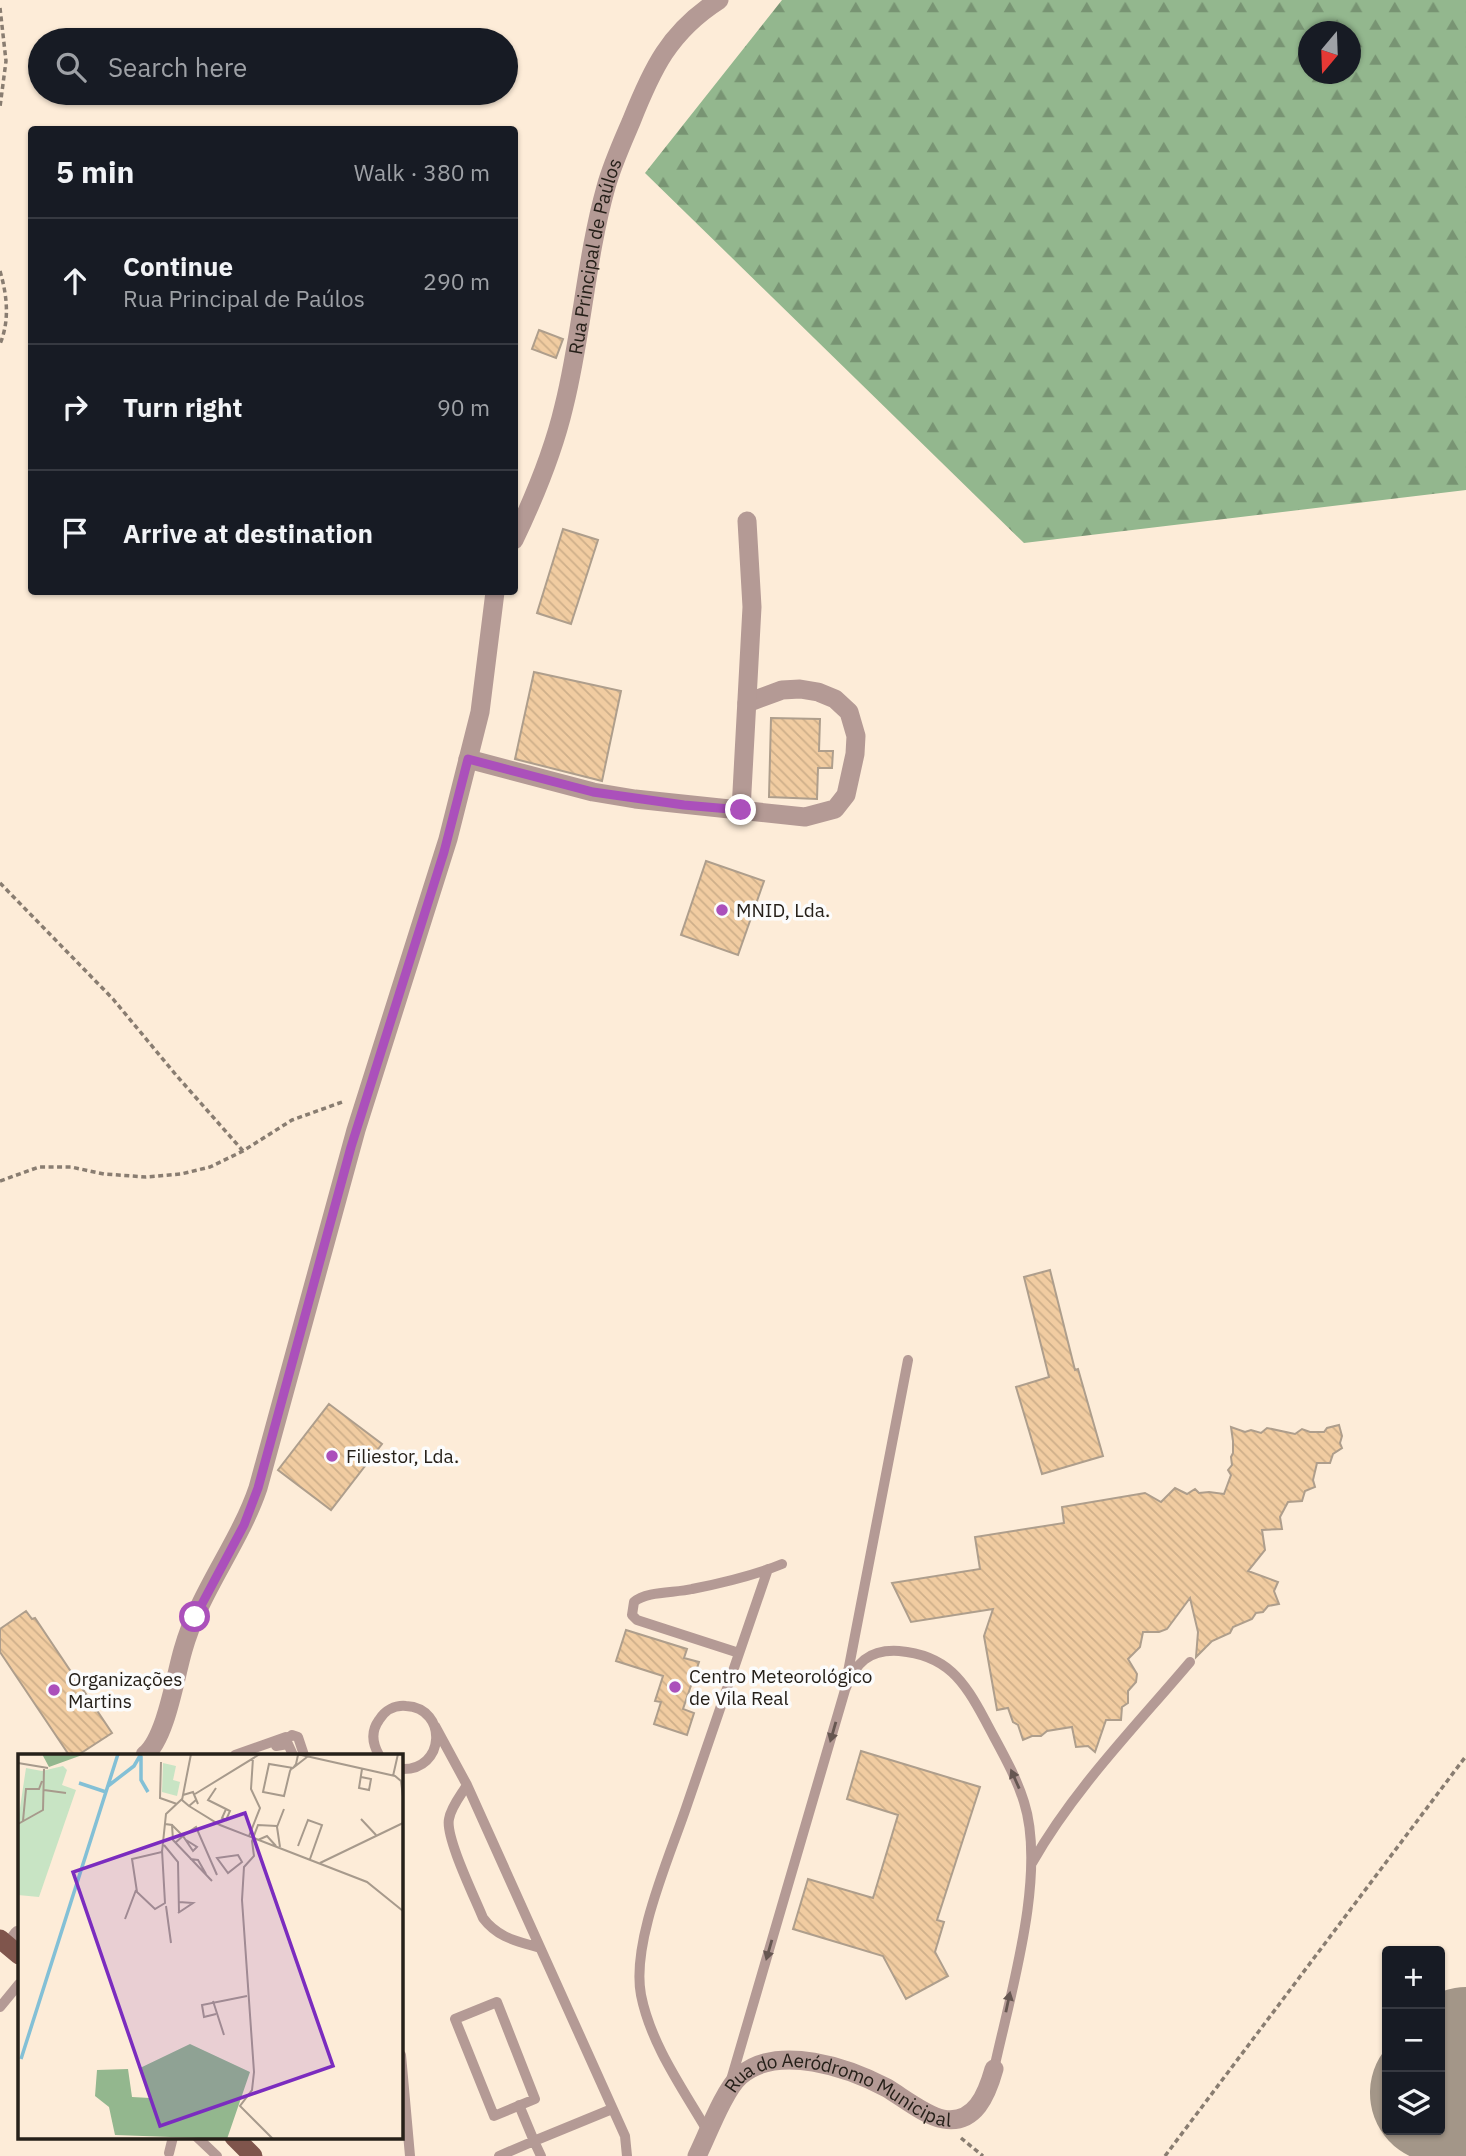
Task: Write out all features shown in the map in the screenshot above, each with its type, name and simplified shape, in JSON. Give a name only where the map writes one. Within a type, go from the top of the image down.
[{"type":"main road","points":[[235,2138],[253,2156]]},
{"type":"street","name":"Rua Principal de Paúlos","points":[[518,532],[542,481],[560,422],[601,210],[613,165],[647,82],[663,52],[683,27],[719,0]]},
{"type":"street","points":[[741,810],[752,595],[747,521]]},
{"type":"street","points":[[146,1754],[158,1740],[191,1626],[244,1525],[258,1488],[366,1094],[444,852],[480,712],[495,595]]},
{"type":"street","points":[[468,759],[593,792],[659,802],[806,817],[835,809],[846,795],[855,754],[854,722],[849,712],[835,699],[808,689],[791,688],[747,703]]},
{"type":"street","name":"Rua do Aeródromo Municipal","points":[[697,2156],[728,2092],[739,2076],[753,2068],[789,2060],[841,2068],[934,2116],[949,2119],[967,2115],[981,2104],[994,2069]]},
{"type":"lane","points":[[841,1704],[908,1360]]},
{"type":"lane","points":[[739,1653],[637,1620],[631,1609],[639,1598],[647,1595],[694,1589],[782,1564]]},
{"type":"lane","points":[[708,2132],[659,2046],[645,2009],[640,1973],[653,1905],[768,1569]]},
{"type":"lane","points":[[728,2092],[849,1680],[860,1662],[878,1652],[890,1650],[917,1654],[949,1669],[971,1695],[1018,1784],[1029,1822],[1032,1863],[1025,1921],[994,2069]]},
{"type":"lane","points":[[1032,1863],[1077,1795],[1190,1662]]},
{"type":"lane","points":[[378,1754],[374,1744],[376,1724],[382,1715],[391,1709],[412,1706],[429,1717],[435,1726],[467,1785],[625,2136],[627,2156]]},
{"type":"lane","points":[[402,1769],[424,1764],[431,1756],[437,1736],[435,1726]]},
{"type":"lane","points":[[252,1754],[279,1746],[292,1735],[298,1737],[304,1754]]},
{"type":"lane","points":[[240,1754],[288,1744],[293,1754]]},
{"type":"lane","points":[[467,1785],[450,1813],[448,1826],[483,1918],[505,1938],[540,1948]]},
{"type":"lane","points":[[0,2007],[18,1987]]},
{"type":"lane","points":[[497,2002],[535,2099],[519,2105],[494,2116],[455,2019],[497,2002]]},
{"type":"lane","points":[[402,2066],[410,2156]]},
{"type":"lane","points":[[519,2105],[541,2156]]},
{"type":"lane","points":[[499,2156],[612,2109]]},
{"type":"lane","points":[[198,2138],[217,2156]]},
{"type":"path","points":[[0,8],[6,61],[0,107]]},
{"type":"path","points":[[0,271],[8,310],[0,344]]},
{"type":"path","points":[[0,883],[113,999],[243,1150]]},
{"type":"path","points":[[0,1181],[39,1167],[71,1167],[104,1174],[146,1177],[181,1174],[210,1167],[292,1120],[366,1094]]},
{"type":"path","points":[[1165,2156],[1466,1756]]},
{"type":"green space","points":[[782,0],[1466,0],[1466,490],[1024,543],[645,173]]},
{"type":"building","points":[[539,330],[563,339],[556,358],[532,349]]},
{"type":"building","points":[[563,529],[598,540],[571,624],[537,613]]},
{"type":"building","points":[[534,672],[621,691],[602,781],[515,759]]},
{"type":"building","points":[[771,718],[820,719],[819,751],[833,751],[832,768],[818,768],[817,799],[769,797]]},
{"type":"building","points":[[706,861],[764,881],[738,955],[681,935]]},
{"type":"building","points":[[1050,1270],[1075,1370],[1078,1369],[1103,1456],[1042,1474],[1016,1387],[1049,1377],[1024,1277]]},
{"type":"building","points":[[329,1404],[382,1444],[331,1510],[278,1470]]},
{"type":"building","points":[[1339,1425],[1342,1448],[1333,1454],[1330,1463],[1317,1463],[1313,1480],[1315,1487],[1305,1491],[1302,1501],[1288,1502],[1280,1517],[1282,1529],[1262,1530],[1265,1550],[1248,1571],[1278,1582],[1274,1591],[1279,1604],[1268,1606],[1263,1612],[1256,1613],[1252,1619],[1233,1627],[1230,1633],[1212,1641],[1196,1657],[1198,1632],[1190,1598],[1167,1629],[1143,1632],[1140,1647],[1128,1659],[1137,1674],[1136,1682],[1128,1691],[1128,1703],[1122,1707],[1121,1720],[1106,1720],[1095,1752],[1088,1746],[1076,1747],[1072,1727],[1047,1731],[1041,1736],[1023,1740],[1008,1708],[997,1710],[984,1636],[993,1609],[911,1622],[892,1583],[980,1569],[975,1537],[1064,1523],[1062,1507],[1145,1493],[1161,1502],[1175,1488],[1187,1494],[1195,1489],[1199,1493],[1224,1494],[1231,1475],[1228,1470],[1232,1465],[1233,1453],[1231,1427],[1245,1432],[1251,1430],[1261,1433],[1267,1428],[1295,1434],[1302,1429],[1324,1432],[1327,1428]]},
{"type":"building","points":[[26,1611],[32,1619],[35,1618],[112,1733],[80,1754],[68,1754],[0,1652],[0,1629]]},
{"type":"building","name":"Centro Meteorológico de Vila Real","points":[[626,1630],[687,1649],[684,1658],[699,1662],[683,1709],[694,1713],[687,1735],[654,1724],[661,1702],[655,1701],[663,1676],[616,1661]]},
{"type":"building","points":[[861,1751],[980,1787],[937,1920],[944,1922],[935,1952],[948,1976],[906,1999],[883,1956],[793,1929],[808,1879],[873,1898],[898,1815],[847,1799]]},
{"type":"runway","points":[[1445,2086],[1466,2057]]},
{"type":"place","name":"MNID, Lda.","points":[[722,910]]},
{"type":"place","name":"Filiestor, Lda.","points":[[332,1456]]},
{"type":"place","name":"Centro Meteorológico de Vila Real","points":[[675,1687]]},
{"type":"place","name":"Organizações Martins","points":[[54,1690]]},
{"type":"route","points":[[195,1617],[249,1515],[258,1488],[366,1094],[448,839],[468,759],[593,792],[741,810]]}]
